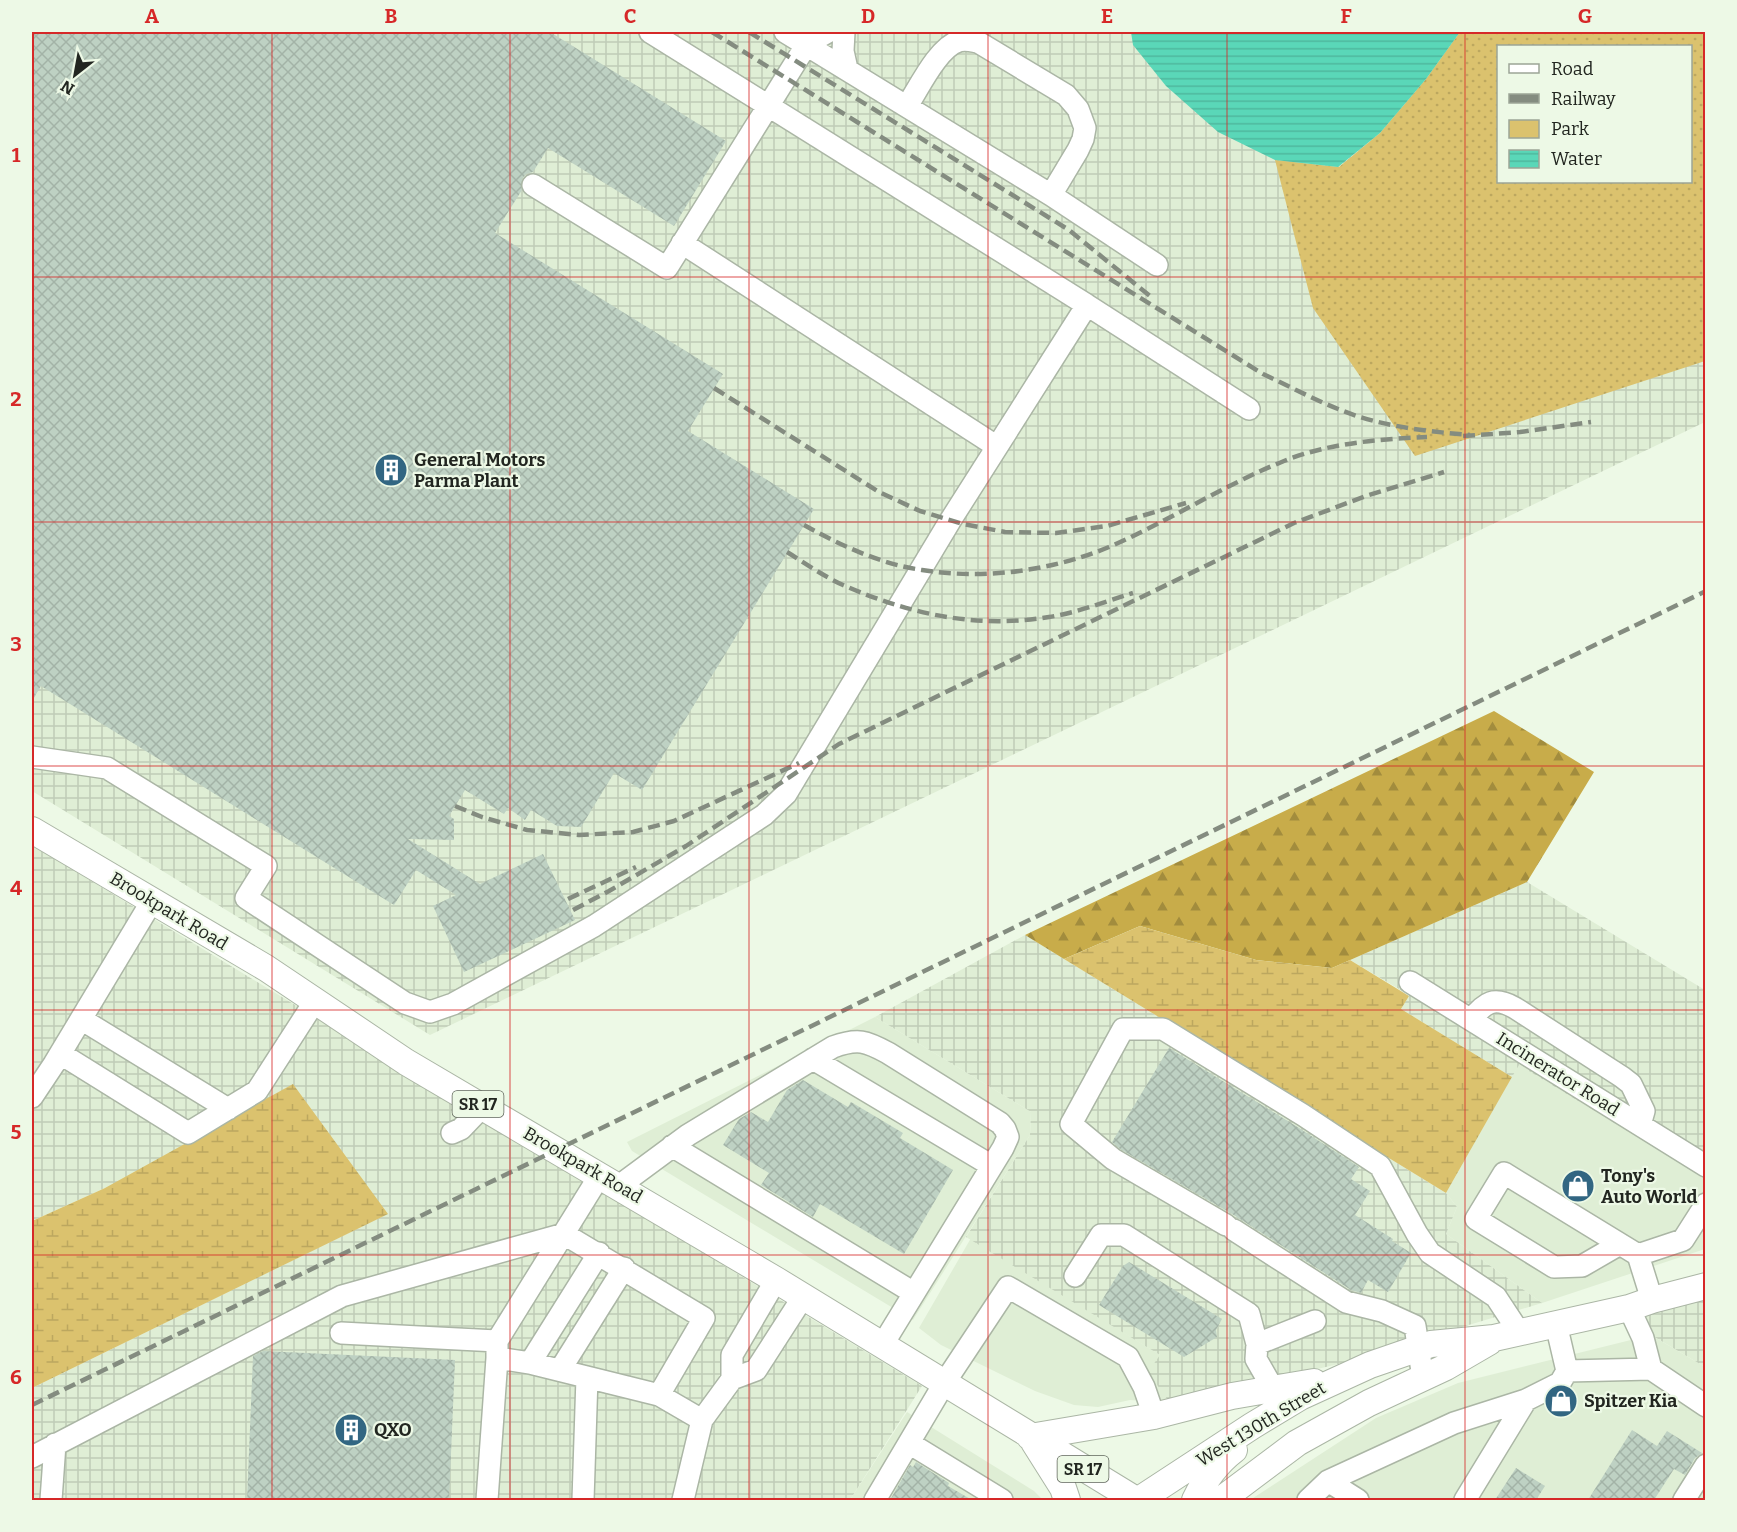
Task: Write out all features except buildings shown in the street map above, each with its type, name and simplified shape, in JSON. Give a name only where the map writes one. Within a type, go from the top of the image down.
[{"type":"main road","name":"Brookpark Road","points":[[32,830],[266,968],[406,1062],[883,1344],[1030,1437],[1137,1500]]},
{"type":"main road","name":"West 130th Street","points":[[1030,1437],[1154,1416],[1232,1396],[1278,1398],[1341,1378],[1370,1365],[1431,1344],[1494,1338],[1641,1304],[1706,1286]]},
{"type":"main road","name":"West 130th Street","points":[[1221,1500],[1297,1443],[1369,1403],[1446,1367],[1494,1338]]},
{"type":"main road","name":"West 130th Street","points":[[1137,1500],[1252,1426],[1278,1398]]},
{"type":"main road","points":[[1278,1398],[1292,1424],[1297,1443]]},
{"type":"main road","points":[[1195,1500],[1213,1470],[1223,1458],[1239,1446],[1252,1426]]},
{"type":"main road","points":[[1030,1437],[1063,1488],[1067,1500]]},
{"type":"street","points":[[650,32],[1249,409]]},
{"type":"street","points":[[785,32],[1051,195],[1156,266]]},
{"type":"street","points":[[533,185],[666,268],[807,44],[828,32]]},
{"type":"street","points":[[844,32],[843,51],[847,69]]},
{"type":"street","points":[[907,106],[940,54],[960,40],[978,42],[1066,94],[1078,109],[1085,128],[1078,150],[1051,195]]},
{"type":"street","points":[[682,243],[996,446]]},
{"type":"street","points":[[32,757],[107,768],[266,866],[246,898],[405,1003],[430,1012],[453,1004],[594,926],[764,815],[786,794],[996,446],[1087,305]]},
{"type":"street","points":[[32,1097],[61,1054],[152,901]]},
{"type":"street","name":"Incinerator Road","points":[[1410,982],[1706,1166]]},
{"type":"street","points":[[61,1054],[188,1133],[257,1091],[315,1001]]},
{"type":"street","points":[[1471,1020],[1480,1008],[1493,1001],[1504,1001],[1631,1084],[1644,1111],[1640,1125]]},
{"type":"street","points":[[81,1019],[228,1109]]},
{"type":"street","points":[[1423,1378],[1415,1326],[1382,1311],[1346,1302],[1230,1228],[1113,1159],[1071,1124],[1123,1029],[1163,1029],[1380,1166],[1417,1234],[1430,1253],[1496,1298],[1519,1332]]},
{"type":"street","points":[[487,1500],[497,1349],[564,1234],[610,1181],[672,1146],[833,1047],[848,1041],[870,1043],[888,1053],[1000,1123],[1008,1137],[883,1344]]},
{"type":"street","points":[[813,1059],[992,1166]]},
{"type":"street","points":[[452,1133],[461,1129],[483,1106]]},
{"type":"street","points":[[672,1146],[914,1293]]},
{"type":"street","points":[[1620,1244],[1582,1266],[1554,1267],[1476,1219],[1504,1173],[1638,1255],[1683,1240],[1706,1204]]},
{"type":"street","points":[[32,1456],[342,1296],[564,1234],[704,1318],[659,1395]]},
{"type":"street","points":[[1075,1276],[1101,1235],[1124,1235],[1248,1314],[1257,1344],[1256,1359],[1278,1398]]},
{"type":"street","points":[[530,1363],[599,1253]]},
{"type":"street","points":[[1638,1255],[1643,1338],[1651,1369]]},
{"type":"street","points":[[560,1370],[624,1268]]},
{"type":"street","points":[[732,1379],[732,1355],[776,1280]]},
{"type":"street","points":[[875,1500],[945,1382],[1008,1287],[1128,1357],[1144,1387],[1154,1416]]},
{"type":"street","points":[[683,1500],[702,1420],[732,1379],[756,1370],[803,1297]]},
{"type":"street","points":[[1257,1344],[1315,1321]]},
{"type":"street","points":[[1308,1500],[1328,1481],[1454,1423],[1526,1400],[1560,1383],[1567,1371],[1556,1324]]},
{"type":"street","points":[[341,1333],[497,1349],[530,1363],[659,1395],[702,1420]]},
{"type":"street","points":[[1567,1371],[1651,1369],[1706,1406]]},
{"type":"street","points":[[583,1500],[586,1377]]},
{"type":"street","points":[[1465,1500],[1526,1400]]},
{"type":"street","points":[[909,1443],[1002,1500]]},
{"type":"street","points":[[51,1500],[55,1444]]},
{"type":"street","points":[[1684,1500],[1706,1465]]},
{"type":"street","points":[[1328,1481],[1358,1500]]},
{"type":"shaded area","points":[[32,32],[1705,32],[1705,422],[430,1035],[32,791]]},
{"type":"shaded area","points":[[32,845],[922,1386],[850,1500],[32,1500],[32,1388],[387,1214],[105,1188],[32,1221]]},
{"type":"shaded area","points":[[1527,882],[1705,990],[1705,1178],[1519,1065],[1512,1077],[1401,1009],[1409,995],[1350,960]]},
{"type":"shaded area","points":[[1025,935],[1446,1193],[1457,1207],[1446,1234],[1542,1303],[1343,1363],[1170,1403],[1148,1372],[1160,1355],[966,1237],[1030,1135],[1031,1112],[875,1017]]},
{"type":"shaded area","points":[[875,1017],[1031,1112],[1030,1135],[913,1320],[632,1151],[627,1142]]},
{"type":"shaded area","name":"Tony's Auto World","points":[[1519,1064],[1705,1178],[1705,1249],[1542,1303],[1446,1234],[1457,1207],[1446,1193]]},
{"type":"shaded area","points":[[971,1238],[1160,1355],[1170,1403],[1130,1400],[1098,1407],[1074,1405],[1035,1391],[941,1345],[919,1328]]},
{"type":"shaded area","points":[[1705,1289],[1705,1367],[1616,1314]]},
{"type":"shaded area","name":"Spitzer Kia","points":[[1651,1335],[1705,1367],[1705,1500],[1250,1500],[1376,1418],[1458,1383]]},
{"type":"shaded area","points":[[907,1412],[1034,1491],[1043,1500],[850,1500]]},
{"type":"green space","points":[[1460,32],[1705,32],[1705,361],[1415,456],[1313,308],[1275,160],[1339,167],[1380,133],[1426,79]]},
{"type":"green space","points":[[1494,711],[1594,772],[1527,882],[1332,968],[1256,960],[1140,926],[1064,959],[1025,935]]},
{"type":"green space","points":[[1140,926],[1256,960],[1332,968],[1350,960],[1409,996],[1401,1009],[1512,1077],[1446,1193],[1064,959]]},
{"type":"green space","points":[[293,1084],[388,1214],[32,1388],[32,1221],[105,1188]]},
{"type":"water","points":[[1131,32],[1460,32],[1426,79],[1380,133],[1338,167],[1275,160],[1218,132],[1166,86],[1133,45]]},
{"type":"railway","points":[[712,32],[1263,374],[1323,403],[1360,417],[1415,429],[1470,435]]},
{"type":"railway","points":[[749,32],[1069,230],[1150,296]]},
{"type":"railway","points":[[714,388],[879,492],[920,511],[963,524],[1005,532],[1056,533],[1107,526],[1186,503]]},
{"type":"railway","points":[[1463,436],[1520,432],[1591,422]]},
{"type":"railway","points":[[804,525],[861,553],[906,567],[969,574],[1017,571],[1064,562],[1109,547],[1240,481],[1301,455],[1354,443],[1427,437]]},
{"type":"railway","points":[[573,910],[686,846],[839,744],[1294,523],[1366,496],[1444,472]]},
{"type":"railway","points":[[787,552],[828,578],[868,595],[918,611],[969,620],[1022,620],[1049,617],[1081,610],[1133,593]]},
{"type":"railway","points":[[32,1405],[1706,591]]},
{"type":"railway","points":[[455,806],[482,817],[527,830],[579,835],[633,832],[674,821],[799,763]]},
{"type":"railway","points":[[568,899],[636,867]]},
{"type":"place","name":"General Motors Parma Plant","points":[[391,470]]},
{"type":"place","name":"Tony's Auto World","points":[[1578,1186]]},
{"type":"place","name":"Spitzer Kia","points":[[1561,1401]]},
{"type":"place","name":"QXO","points":[[351,1430]]}]
